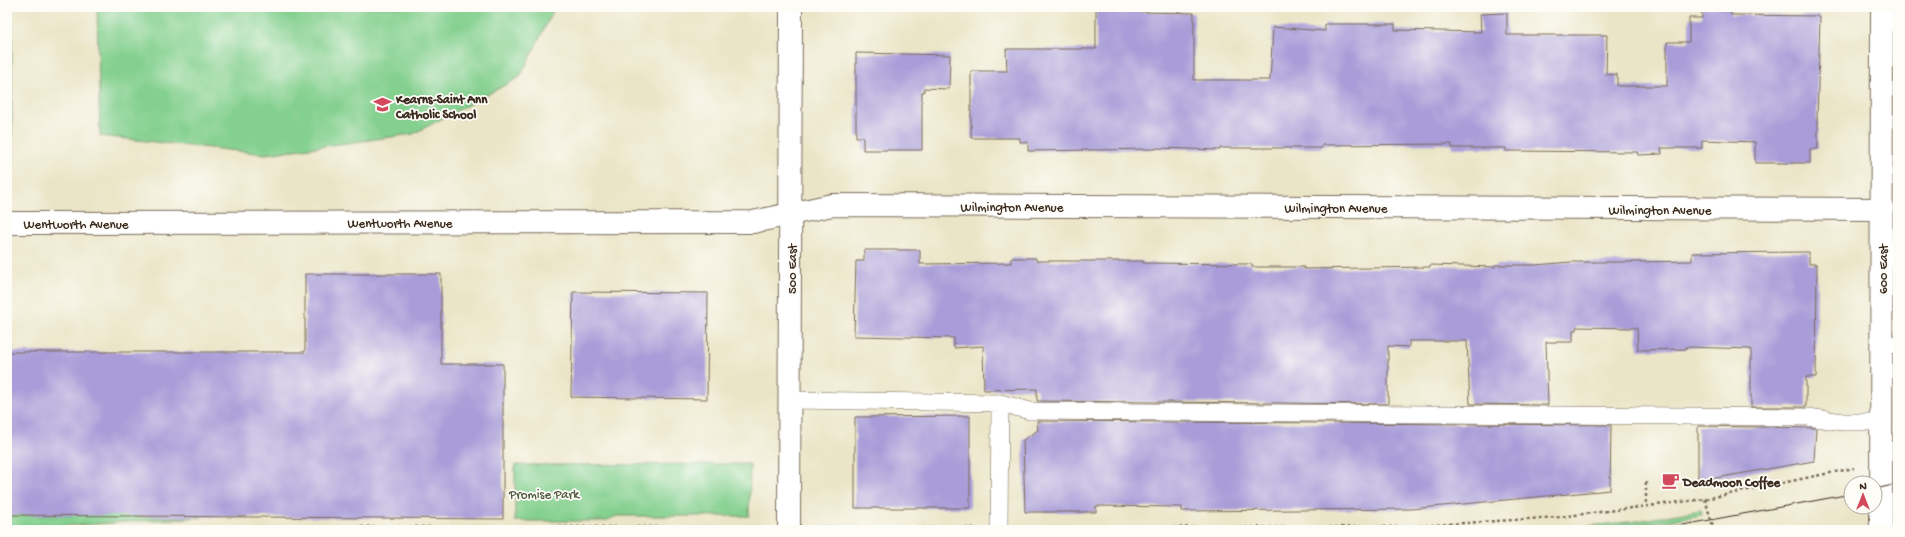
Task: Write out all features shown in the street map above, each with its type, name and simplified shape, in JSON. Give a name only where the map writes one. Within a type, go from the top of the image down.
[{"type":"street","name":"500 East","points":[[788,530],[792,214],[791,7]]},
{"type":"street","name":"600 East","points":[[1881,530],[1881,422],[1890,345],[1882,209],[1890,38],[1882,7]]},
{"type":"street","name":"Wilmington Avenue","points":[[792,214],[832,205],[1882,209]]},
{"type":"street","name":"Wentworth Avenue","points":[[7,223],[753,222],[792,214]]},
{"type":"lane","points":[[790,400],[1000,403],[1030,411],[1645,420],[1808,417],[1844,422],[1881,422]]},
{"type":"lane","points":[[999,528],[1000,403]]},
{"type":"path","points":[[816,528],[1403,527],[1559,518],[1705,499],[1855,467]]},
{"type":"path","points":[[1646,482],[1646,506]]},
{"type":"path","points":[[1705,499],[1714,530]]},
{"type":"path","points":[[163,530],[211,527],[764,528]]},
{"type":"green space","points":[[7,7],[12,7],[12,167],[7,169]]},
{"type":"green space","points":[[97,7],[555,7],[520,77],[413,134],[265,154],[100,136]]},
{"type":"green space","name":"Promise Park","points":[[750,464],[749,516],[617,516],[605,521],[515,521],[515,465]]},
{"type":"green space","points":[[1701,510],[1702,515],[1652,523],[1603,529],[1570,530],[1570,528],[1637,521]]},
{"type":"green space","points":[[7,515],[133,515],[139,517],[202,517],[7,530]]},
{"type":"building","points":[[1096,7],[1141,7],[1141,12],[1194,13],[1194,80],[1270,80],[1273,27],[1325,31],[1325,24],[1395,24],[1395,30],[1481,32],[1480,14],[1507,13],[1507,35],[1607,35],[1606,75],[1617,74],[1617,86],[1667,86],[1667,42],[1689,42],[1689,18],[1702,18],[1702,7],[1731,7],[1731,15],[1820,16],[1817,122],[1818,149],[1810,149],[1810,163],[1755,163],[1755,142],[1702,140],[1702,148],[1661,148],[1662,154],[1638,155],[1637,152],[1506,151],[1506,148],[1452,148],[1452,144],[1322,145],[1322,148],[1220,148],[1220,150],[1156,148],[1028,151],[1028,142],[1020,142],[1020,138],[971,138],[971,71],[1007,71],[1006,49],[1096,49]]},
{"type":"building","points":[[856,53],[950,55],[949,89],[924,88],[924,92],[922,92],[922,150],[863,150],[863,137],[856,137]]},
{"type":"building","points":[[864,250],[920,250],[920,264],[1011,263],[1011,258],[1036,258],[1036,261],[1143,261],[1143,263],[1252,264],[1252,267],[1304,267],[1304,269],[1430,267],[1430,265],[1495,267],[1495,265],[1536,265],[1570,262],[1692,261],[1692,253],[1809,252],[1809,264],[1817,264],[1816,377],[1806,377],[1806,407],[1751,407],[1751,349],[1686,347],[1686,349],[1638,350],[1637,328],[1576,327],[1576,330],[1573,330],[1573,342],[1546,342],[1548,405],[1470,404],[1467,341],[1409,341],[1409,347],[1388,346],[1388,404],[1037,401],[1037,389],[984,390],[983,346],[954,348],[954,338],[854,336],[856,261],[864,261]]},
{"type":"building","points":[[305,274],[441,274],[441,364],[503,364],[503,519],[7,515],[7,352],[305,352]]},
{"type":"building","points":[[573,292],[708,293],[707,399],[571,397]]},
{"type":"building","points":[[970,416],[970,508],[855,508],[855,417]]},
{"type":"building","points":[[1037,421],[1611,425],[1610,490],[1411,509],[1182,511],[1182,507],[1096,506],[1096,512],[1025,512],[1023,440],[1038,430]]},
{"type":"building","points":[[1698,426],[1816,428],[1814,461],[1698,481]]},
{"type":"tram line","points":[[1883,487],[1898,484]]},
{"type":"tram line","points":[[1656,530],[1843,495]]},
{"type":"place","name":"Kearns-Saint Ann Catholic School","points":[[383,105]]},
{"type":"place","name":"Deadmoon Coffee","points":[[1670,481]]}]
